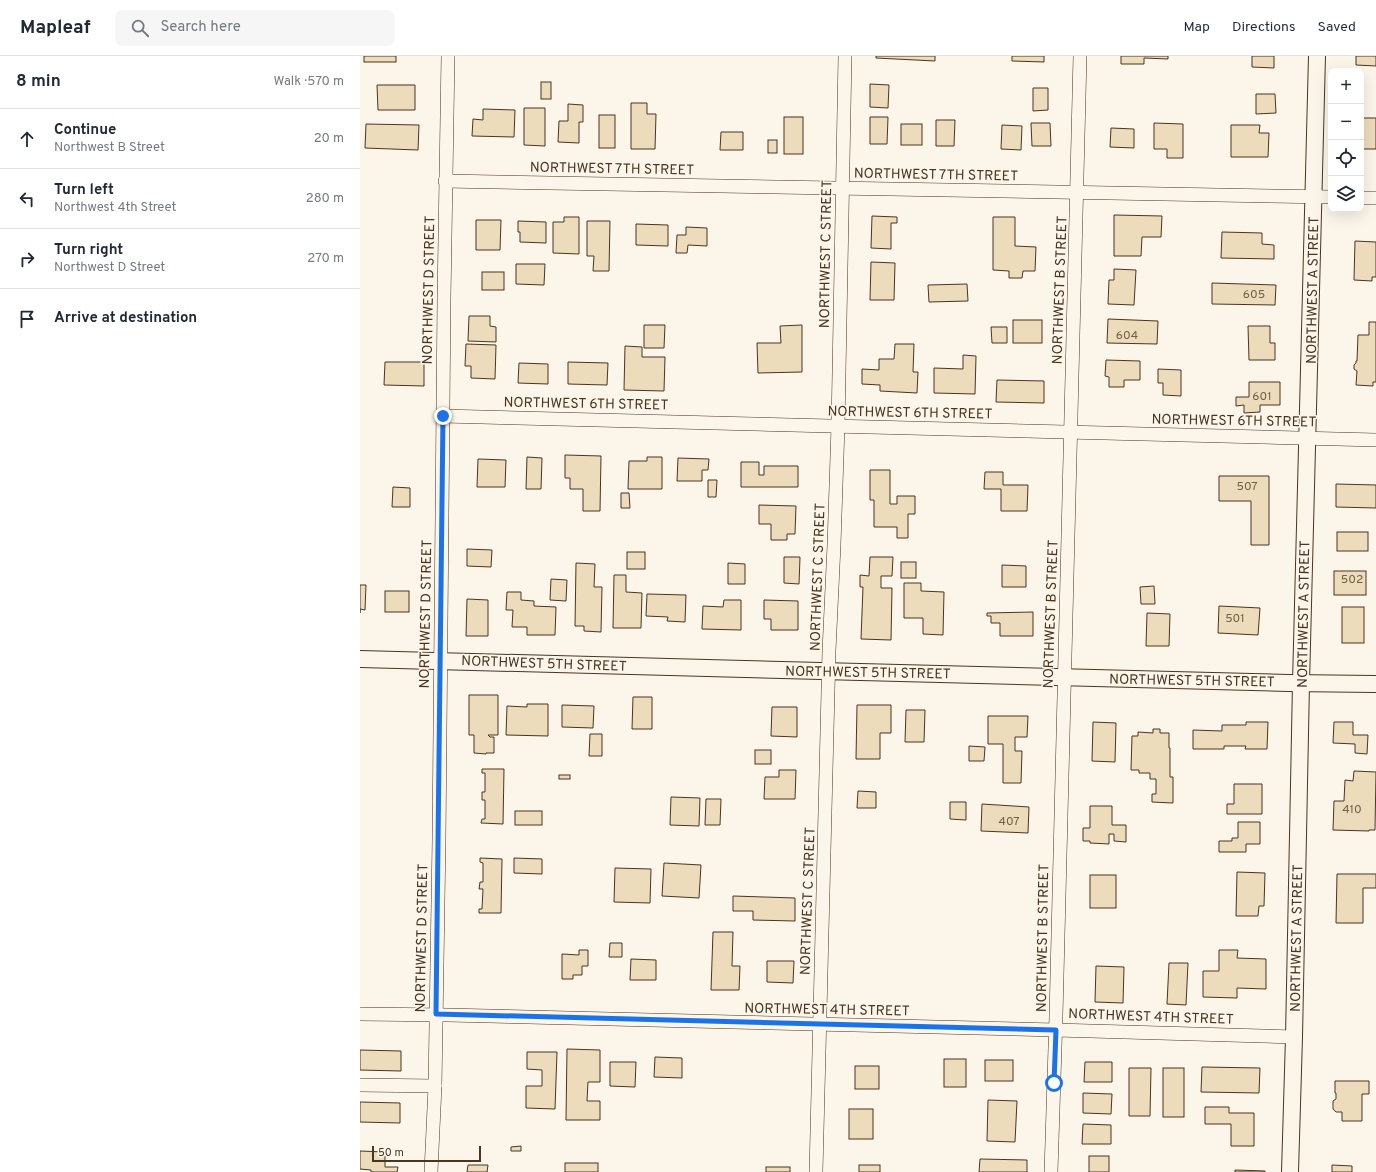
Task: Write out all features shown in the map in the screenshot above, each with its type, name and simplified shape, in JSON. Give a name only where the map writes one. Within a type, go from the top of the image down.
[{"type":"street","name":"NORTHWEST D STREET","points":[[431,1172],[435,1086],[441,661],[445,181],[448,56]]},
{"type":"street","name":"NORTHWEST C STREET","points":[[816,1172],[829,671],[838,426],[845,56]]},
{"type":"street","name":"NORTHWEST B STREET","points":[[1051,1172],[1056,1030],[1080,56]]},
{"type":"street","name":"NORTHWEST A STREET","points":[[1290,1172],[1317,56]]},
{"type":"street","name":"NORTHWEST 7TH STREET","points":[[445,181],[1328,197]]},
{"type":"street","points":[[1364,198],[1376,198]]},
{"type":"street","name":"NORTHWEST 6TH STREET","points":[[443,416],[1376,440]]},
{"type":"street","name":"NORTHWEST 5TH STREET","points":[[360,659],[1376,684]]},
{"type":"street","name":"NORTHWEST 4TH STREET","points":[[360,1014],[436,1014],[1294,1037]]},
{"type":"street","points":[[360,1085],[435,1086]]},
{"type":"building","points":[[364,56],[396,56],[396,62],[364,62]]},
{"type":"building","points":[[876,56],[935,56],[935,61],[876,58]]},
{"type":"building","points":[[1012,56],[1044,56],[1044,62],[1012,61]]},
{"type":"building","points":[[1121,56],[1168,56],[1168,59],[1144,58],[1144,64],[1121,64]]},
{"type":"building","points":[[1252,56],[1274,56],[1274,68],[1252,67]]},
{"type":"building","points":[[1356,56],[1376,56],[1376,66],[1356,65]]},
{"type":"building","points":[[541,82],[551,82],[551,99],[541,99]]},
{"type":"building","points":[[870,84],[889,85],[888,108],[870,107]]},
{"type":"building","points":[[377,85],[415,85],[415,110],[378,110]]},
{"type":"building","points":[[1033,88],[1048,88],[1048,110],[1033,111]]},
{"type":"building","points":[[1256,94],[1275,94],[1276,113],[1256,114]]},
{"type":"building","points":[[631,103],[647,103],[647,114],[656,114],[655,149],[631,149]]},
{"type":"building","points":[[568,104],[583,105],[583,122],[579,122],[579,143],[558,142],[559,121],[568,121]]},
{"type":"building","points":[[524,108],[545,108],[545,146],[524,145]]},
{"type":"building","points":[[483,109],[515,110],[514,137],[472,136],[473,119],[483,120]]},
{"type":"building","points":[[599,115],[615,115],[615,148],[599,148]]},
{"type":"building","points":[[784,117],[803,117],[803,154],[784,154]]},
{"type":"building","points":[[870,117],[888,117],[887,144],[870,144]]},
{"type":"building","points":[[1364,118],[1376,118],[1376,149],[1364,149]]},
{"type":"building","points":[[936,120],[955,120],[954,146],[936,146]]},
{"type":"building","points":[[1031,123],[1050,123],[1051,146],[1032,146]]},
{"type":"building","points":[[1154,123],[1183,124],[1183,158],[1167,158],[1167,149],[1154,149]]},
{"type":"building","points":[[366,124],[419,125],[418,150],[365,148]]},
{"type":"building","points":[[901,124],[922,124],[922,145],[901,145]]},
{"type":"building","points":[[1002,125],[1022,126],[1021,150],[1001,149]]},
{"type":"building","points":[[1231,125],[1260,125],[1259,133],[1269,133],[1268,157],[1231,157]]},
{"type":"building","points":[[1111,128],[1134,129],[1134,148],[1110,147]]},
{"type":"building","points":[[721,132],[743,132],[743,150],[720,150]]},
{"type":"building","points":[[768,140],[777,140],[777,153],[768,153]]},
{"type":"building","points":[[1114,215],[1162,216],[1161,237],[1142,237],[1141,256],[1114,256]]},
{"type":"building","points":[[872,216],[897,217],[897,223],[891,223],[891,249],[871,248]]},
{"type":"building","points":[[564,217],[579,217],[579,254],[553,253],[553,222],[564,222]]},
{"type":"building","points":[[993,217],[1015,217],[1015,246],[1036,247],[1035,271],[1023,271],[1022,278],[1009,278],[1009,271],[993,270]]},
{"type":"building","points":[[476,220],[501,220],[500,250],[476,250]]},
{"type":"building","points":[[518,221],[546,222],[546,243],[520,242]]},
{"type":"building","points":[[587,221],[610,221],[609,271],[593,271],[594,256],[587,256]]},
{"type":"building","points":[[636,224],[668,225],[668,246],[636,245]]},
{"type":"building","points":[[686,227],[707,228],[707,246],[688,245],[687,253],[676,253],[677,235],[686,235]]},
{"type":"building","points":[[1222,232],[1262,233],[1262,244],[1274,245],[1274,259],[1221,258]]},
{"type":"building","points":[[1355,241],[1376,242],[1376,277],[1372,277],[1372,281],[1354,280]]},
{"type":"building","points":[[871,262],[895,263],[894,300],[870,300]]},
{"type":"building","points":[[516,264],[545,264],[544,285],[516,284]]},
{"type":"building","points":[[1114,269],[1136,270],[1134,305],[1108,304],[1109,280],[1114,280]]},
{"type":"building","points":[[482,272],[504,272],[504,290],[482,290]]},
{"type":"building","points":[[1212,283],[1276,285],[1275,305],[1212,304]]},
{"type":"building","points":[[967,284],[968,301],[929,302],[928,285]]},
{"type":"building","points":[[469,316],[490,316],[490,326],[496,327],[496,342],[468,341]]},
{"type":"building","points":[[1108,319],[1158,321],[1157,344],[1107,343]]},
{"type":"building","points":[[1013,320],[1042,320],[1042,343],[1013,343]]},
{"type":"building","points":[[1369,322],[1376,322],[1376,382],[1373,382],[1373,386],[1356,385],[1357,371],[1354,369],[1354,365],[1357,361],[1358,335],[1369,335]]},
{"type":"building","points":[[644,325],[665,325],[664,348],[644,348]]},
{"type":"building","points":[[802,325],[802,372],[758,373],[757,343],[781,343],[780,326]]},
{"type":"building","points":[[1248,326],[1270,326],[1270,343],[1275,343],[1275,360],[1249,360]]},
{"type":"building","points":[[991,327],[1007,327],[1007,343],[992,343]]},
{"type":"building","points":[[466,344],[496,345],[495,379],[471,378],[471,366],[465,366]]},
{"type":"building","points":[[895,344],[914,344],[913,372],[918,372],[917,393],[880,391],[880,385],[862,384],[862,369],[879,370],[879,359],[894,359]]},
{"type":"building","points":[[625,346],[642,347],[642,357],[665,357],[664,391],[624,390]]},
{"type":"building","points":[[963,355],[976,356],[975,394],[934,393],[934,368],[963,369]]},
{"type":"building","points":[[1106,360],[1140,361],[1140,380],[1124,380],[1124,387],[1109,387],[1109,377],[1105,376]]},
{"type":"building","points":[[385,362],[424,362],[424,386],[384,385]]},
{"type":"building","points":[[568,362],[608,363],[607,385],[568,384]]},
{"type":"building","points":[[519,363],[548,364],[548,384],[518,383]]},
{"type":"building","points":[[1158,369],[1181,370],[1181,396],[1163,395],[1163,383],[1158,383]]},
{"type":"building","points":[[997,380],[1044,381],[1044,403],[996,402]]},
{"type":"building","points":[[1249,382],[1280,382],[1280,405],[1260,405],[1260,412],[1244,413],[1244,405],[1236,406],[1236,397],[1249,397]]},
{"type":"building","points":[[565,455],[601,456],[600,511],[583,511],[583,489],[570,489],[570,478],[565,478]]},
{"type":"building","points":[[527,457],[542,458],[541,489],[526,489]]},
{"type":"building","points":[[647,457],[662,457],[662,489],[628,489],[629,461],[647,461]]},
{"type":"building","points":[[678,458],[709,459],[708,470],[702,470],[702,481],[677,481]]},
{"type":"building","points":[[478,459],[506,460],[505,487],[477,487]]},
{"type":"building","points":[[741,462],[759,462],[759,475],[764,475],[764,466],[798,466],[798,487],[741,487]]},
{"type":"building","points":[[870,470],[890,470],[890,504],[897,504],[897,496],[915,496],[915,514],[908,514],[908,538],[897,538],[897,527],[874,527],[874,500],[870,500]]},
{"type":"building","points":[[985,472],[1003,472],[1003,485],[1028,485],[1027,511],[1001,511],[1001,489],[984,489]]},
{"type":"building","points":[[1219,476],[1269,476],[1269,545],[1251,545],[1251,501],[1219,501]]},
{"type":"building","points":[[708,480],[717,480],[716,497],[708,497]]},
{"type":"building","points":[[1336,484],[1376,485],[1376,508],[1336,507]]},
{"type":"building","points":[[393,487],[410,488],[410,507],[392,507]]},
{"type":"building","points":[[621,493],[629,493],[630,508],[621,508]]},
{"type":"building","points":[[759,505],[796,506],[795,534],[787,534],[787,540],[771,540],[771,524],[759,524]]},
{"type":"building","points":[[1337,532],[1368,532],[1368,551],[1337,551]]},
{"type":"building","points":[[467,549],[492,550],[491,567],[467,566]]},
{"type":"building","points":[[627,552],[645,552],[645,569],[627,569]]},
{"type":"building","points":[[784,557],[800,557],[799,584],[784,583]]},
{"type":"building","points":[[870,557],[893,557],[892,576],[881,576],[881,588],[892,588],[891,640],[861,639],[863,587],[860,587],[860,575],[869,576]]},
{"type":"building","points":[[901,562],[916,562],[916,578],[901,578]]},
{"type":"building","points":[[576,563],[595,564],[594,587],[602,587],[601,632],[584,631],[584,626],[575,626]]},
{"type":"building","points":[[728,563],[745,564],[745,584],[728,584]]},
{"type":"building","points":[[1002,565],[1026,566],[1026,587],[1002,587]]},
{"type":"building","points":[[1334,571],[1366,571],[1366,595],[1334,595]]},
{"type":"building","points":[[614,575],[626,575],[626,592],[642,593],[641,628],[613,628]]},
{"type":"building","points":[[551,579],[567,580],[566,601],[550,600]]},
{"type":"building","points":[[904,583],[921,583],[921,591],[944,592],[943,635],[923,634],[923,618],[904,618]]},
{"type":"building","points":[[360,585],[366,585],[365,610],[360,609]]},
{"type":"building","points":[[1154,586],[1155,604],[1141,604],[1140,587]]},
{"type":"building","points":[[385,591],[409,591],[409,612],[385,612]]},
{"type":"building","points":[[507,592],[521,592],[521,600],[534,601],[534,606],[556,607],[555,635],[527,635],[527,627],[512,627],[513,610],[506,610]]},
{"type":"building","points":[[647,594],[686,595],[685,622],[667,621],[668,617],[646,616]]},
{"type":"building","points":[[467,599],[488,600],[488,636],[466,636]]},
{"type":"building","points":[[724,600],[741,600],[741,630],[702,629],[703,606],[723,607]]},
{"type":"building","points":[[764,600],[798,601],[798,630],[771,630],[771,619],[764,619]]},
{"type":"building","points":[[1219,606],[1260,608],[1258,635],[1218,633]]},
{"type":"building","points":[[1342,607],[1364,607],[1364,643],[1342,643]]},
{"type":"building","points":[[1033,612],[1033,636],[1000,636],[1000,623],[991,623],[991,616],[987,616],[987,613]]},
{"type":"building","points":[[1147,613],[1170,614],[1169,646],[1146,646]]},
{"type":"building","points":[[469,695],[498,695],[498,735],[488,735],[490,737],[494,737],[494,753],[474,753],[474,735],[469,735]]},
{"type":"building","points":[[633,697],[652,697],[652,729],[632,729]]},
{"type":"building","points":[[527,704],[548,704],[548,736],[506,735],[507,706],[527,707]]},
{"type":"building","points":[[562,705],[594,706],[593,728],[562,727]]},
{"type":"building","points":[[857,705],[891,705],[891,733],[880,733],[880,759],[856,759]]},
{"type":"building","points":[[772,707],[797,707],[797,737],[771,736]]},
{"type":"building","points":[[906,710],[925,710],[924,742],[905,742]]},
{"type":"building","points":[[988,716],[1028,716],[1027,737],[1015,737],[1015,751],[1022,751],[1021,783],[1003,783],[1003,744],[988,744]]},
{"type":"building","points":[[1093,722],[1116,723],[1115,762],[1092,761]]},
{"type":"building","points":[[1246,722],[1268,722],[1267,749],[1245,749],[1246,746],[1224,746],[1224,749],[1193,749],[1193,730],[1222,731],[1222,725],[1246,725]]},
{"type":"building","points":[[1334,722],[1353,722],[1353,735],[1368,735],[1367,754],[1355,753],[1355,744],[1333,743]]},
{"type":"building","points":[[1153,729],[1160,729],[1160,733],[1169,733],[1170,777],[1173,777],[1173,803],[1152,802],[1152,794],[1156,794],[1156,779],[1150,779],[1150,773],[1139,773],[1139,770],[1131,770],[1132,736],[1138,736],[1138,732],[1153,733]]},
{"type":"building","points":[[590,734],[602,734],[602,756],[589,756]]},
{"type":"building","points":[[969,746],[985,747],[984,761],[969,761]]},
{"type":"building","points":[[755,750],[771,750],[771,764],[755,764]]},
{"type":"building","points":[[482,769],[504,769],[503,824],[481,823],[482,819],[485,819],[485,800],[482,800],[482,792],[485,792],[485,773],[482,773]]},
{"type":"building","points":[[779,770],[796,770],[795,799],[764,799],[765,777],[779,777]]},
{"type":"building","points":[[1354,771],[1376,772],[1375,830],[1333,830],[1334,801],[1344,801],[1345,780],[1353,781]]},
{"type":"building","points":[[559,775],[570,775],[570,779],[559,779]]},
{"type":"building","points":[[1234,784],[1262,784],[1262,814],[1227,814],[1227,804],[1234,804]]},
{"type":"building","points":[[858,791],[876,792],[876,808],[857,808]]},
{"type":"building","points":[[671,797],[700,798],[699,826],[670,825]]},
{"type":"building","points":[[706,799],[721,799],[720,825],[705,825]]},
{"type":"building","points":[[950,802],[966,802],[966,820],[950,819]]},
{"type":"building","points":[[982,804],[1029,807],[1028,833],[981,831]]},
{"type":"building","points":[[1090,806],[1112,806],[1112,825],[1126,825],[1126,842],[1114,841],[1114,834],[1109,834],[1109,844],[1083,841],[1083,828],[1090,828]]},
{"type":"building","points":[[515,811],[542,811],[542,825],[515,825]]},
{"type":"building","points":[[1238,822],[1260,822],[1260,844],[1246,844],[1246,852],[1219,852],[1219,841],[1232,841],[1232,838],[1238,838]]},
{"type":"building","points":[[480,858],[502,859],[501,913],[479,913],[479,909],[482,909],[483,889],[479,889],[480,882],[483,882],[483,863],[480,862]]},
{"type":"building","points":[[514,858],[542,859],[542,874],[514,873]]},
{"type":"building","points":[[664,863],[701,865],[699,898],[662,896]]},
{"type":"building","points":[[615,868],[651,869],[650,903],[614,902]]},
{"type":"building","points":[[1237,872],[1265,873],[1264,906],[1259,906],[1258,916],[1236,916]]},
{"type":"building","points":[[1337,874],[1376,874],[1376,888],[1363,888],[1363,923],[1336,923]]},
{"type":"building","points":[[1090,875],[1116,875],[1116,908],[1090,908]]},
{"type":"building","points":[[733,896],[795,898],[795,921],[753,920],[753,911],[733,911]]},
{"type":"building","points":[[713,932],[733,932],[732,966],[740,966],[739,990],[711,990]]},
{"type":"building","points":[[610,943],[622,943],[622,957],[609,957]]},
{"type":"building","points":[[579,950],[588,950],[588,966],[582,966],[582,975],[573,975],[573,979],[562,979],[562,954],[579,955]]},
{"type":"building","points":[[1219,950],[1238,950],[1237,958],[1266,959],[1266,989],[1237,988],[1237,998],[1203,997],[1203,971],[1219,971]]},
{"type":"building","points":[[631,959],[656,960],[656,980],[630,980]]},
{"type":"building","points":[[767,961],[794,961],[793,983],[767,982]]},
{"type":"building","points":[[1169,963],[1188,963],[1186,1005],[1167,1004]]},
{"type":"building","points":[[1096,966],[1124,967],[1123,1003],[1095,1002]]},
{"type":"building","points":[[567,1049],[600,1050],[600,1082],[588,1082],[587,1101],[600,1101],[600,1120],[566,1120]]},
{"type":"building","points":[[360,1050],[401,1051],[401,1071],[360,1070]]},
{"type":"building","points":[[527,1052],[557,1052],[555,1109],[526,1108],[526,1086],[542,1086],[542,1070],[527,1069]]},
{"type":"building","points":[[655,1057],[682,1058],[682,1078],[654,1077]]},
{"type":"building","points":[[944,1059],[966,1059],[966,1087],[944,1087]]},
{"type":"building","points":[[985,1060],[1013,1060],[1013,1081],[985,1081]]},
{"type":"building","points":[[610,1062],[636,1062],[635,1087],[610,1086]]},
{"type":"building","points":[[1085,1062],[1112,1062],[1112,1082],[1084,1082]]},
{"type":"building","points":[[855,1066],[879,1066],[879,1089],[855,1089]]},
{"type":"building","points":[[1202,1067],[1260,1068],[1259,1093],[1201,1092]]},
{"type":"building","points":[[1129,1068],[1151,1068],[1150,1116],[1129,1116]]},
{"type":"building","points":[[1163,1068],[1184,1068],[1184,1117],[1163,1117]]},
{"type":"building","points":[[1335,1081],[1369,1081],[1369,1094],[1362,1094],[1362,1121],[1342,1121],[1342,1112],[1336,1112],[1333,1109],[1333,1101],[1336,1099]]},
{"type":"building","points":[[1083,1093],[1112,1094],[1111,1114],[1083,1113]]},
{"type":"building","points":[[988,1100],[1017,1101],[1015,1142],[987,1141]]},
{"type":"building","points":[[360,1102],[400,1103],[400,1123],[360,1122]]},
{"type":"building","points":[[1205,1107],[1229,1107],[1229,1113],[1254,1113],[1254,1146],[1231,1146],[1231,1124],[1205,1124]]},
{"type":"building","points":[[849,1109],[873,1109],[873,1139],[849,1139]]},
{"type":"building","points":[[1083,1124],[1111,1125],[1111,1144],[1082,1144]]},
{"type":"building","points":[[521,1146],[521,1151],[511,1151],[511,1147]]},
{"type":"building","points":[[360,1151],[385,1152],[385,1167],[398,1167],[397,1172],[371,1172],[371,1170],[360,1169]]},
{"type":"building","points":[[1089,1156],[1109,1156],[1109,1172],[1089,1172]]},
{"type":"building","points":[[980,1159],[1027,1160],[1027,1172],[979,1172]]},
{"type":"building","points":[[565,1163],[598,1163],[598,1172],[565,1172]]},
{"type":"building","points":[[468,1165],[488,1165],[487,1172],[467,1172]]},
{"type":"building","points":[[859,1165],[880,1165],[880,1172],[859,1172]]},
{"type":"building","points":[[1332,1165],[1352,1166],[1352,1172],[1332,1172]]},
{"type":"building","points":[[766,1167],[790,1167],[790,1172],[766,1172]]},
{"type":"building","points":[[1235,1170],[1265,1171],[1265,1172],[1235,1172]]},
{"type":"route","points":[[443,416],[436,1014],[1056,1030],[1054,1083]]}]
